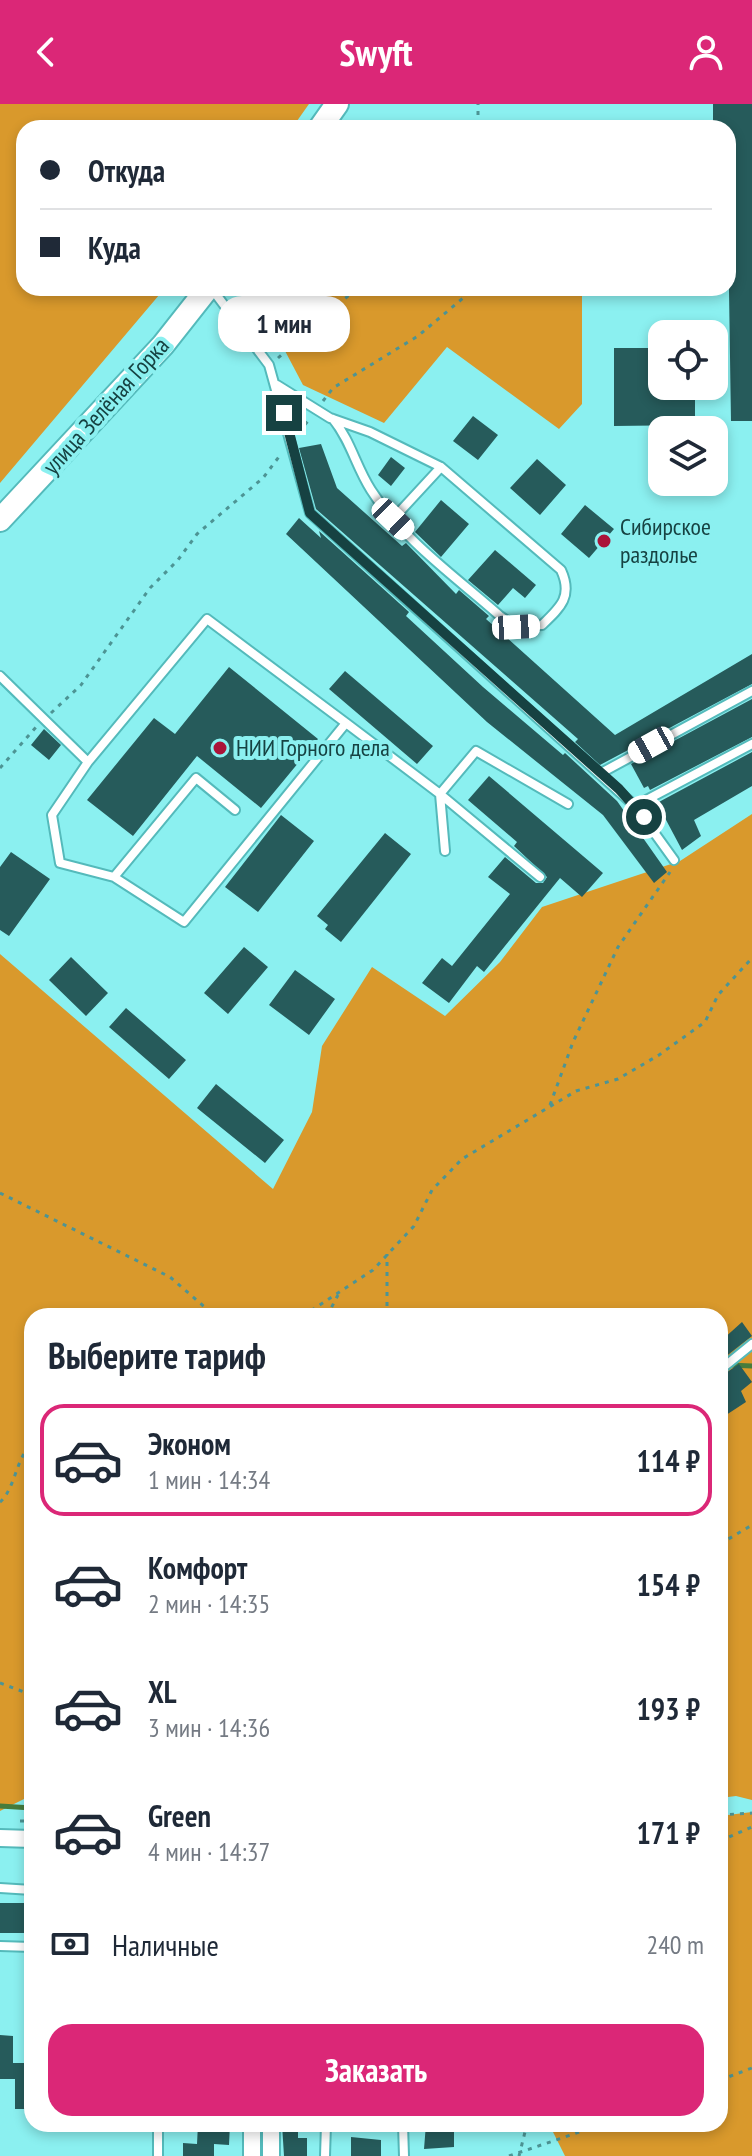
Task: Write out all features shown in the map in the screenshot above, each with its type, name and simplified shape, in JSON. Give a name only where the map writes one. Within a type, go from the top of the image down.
[{"type":"street","name":"улица Зелёная Горка","points":[[0,520],[111,402],[202,296]]},
{"type":"street","points":[[0,1838],[24,1839]]},
{"type":"street","points":[[252,2132],[252,2156]]},
{"type":"street","points":[[271,2132],[271,2156]]},
{"type":"lane","points":[[215,296],[269,365],[277,384],[310,513],[601,773],[635,806],[674,860]]},
{"type":"lane","points":[[277,384],[333,419],[370,432],[441,467],[561,570],[568,585],[564,605],[542,625],[516,627],[393,519],[370,490],[346,434],[333,419]]},
{"type":"lane","points":[[393,519],[441,467]]},
{"type":"lane","points":[[346,723],[184,922],[114,877],[60,863],[52,815],[88,762],[207,619],[346,723],[440,794],[540,877]]},
{"type":"lane","points":[[0,676],[88,762]]},
{"type":"lane","points":[[601,773],[752,691]]},
{"type":"lane","points":[[635,806],[752,744]]},
{"type":"lane","points":[[445,851],[440,794],[476,751],[568,804]]},
{"type":"lane","points":[[114,877],[196,778],[235,810]]},
{"type":"lane","points":[[728,1364],[752,1344]]},
{"type":"lane","points":[[0,1888],[24,1890]]},
{"type":"lane","points":[[0,1946],[24,1947]]},
{"type":"lane","points":[[158,2132],[158,2156]]},
{"type":"lane","points":[[325,2156],[326,2132]]},
{"type":"lane","points":[[403,2132],[404,2156]]},
{"type":"path","points":[[478,104],[478,115]]},
{"type":"path","points":[[269,365],[348,296]]},
{"type":"path","points":[[0,768],[16,746],[81,685],[150,588],[178,560],[197,534],[263,478],[333,388],[418,336],[466,296]]},
{"type":"path","points":[[550,1105],[573,1042],[618,947],[671,870],[674,860]]},
{"type":"path","points":[[315,1308],[373,1270],[414,1226],[432,1190],[462,1159],[576,1091],[618,1079],[705,1022],[718,995],[752,958]]},
{"type":"path","points":[[0,1193],[170,1277],[206,1308]]},
{"type":"path","points":[[387,1254],[387,1308]]},
{"type":"path","points":[[331,1308],[340,1292]]},
{"type":"path","points":[[0,1502],[6,1497],[15,1466],[24,1454]]},
{"type":"path","points":[[728,1539],[752,1525]]},
{"type":"path","points":[[0,1683],[24,1692]]},
{"type":"path","points":[[728,1814],[752,1813]]},
{"type":"path","points":[[728,1838],[752,1827]]},
{"type":"path","points":[[728,2077],[752,2068]]},
{"type":"path","points":[[520,2154],[525,2132]]},
{"type":"path","points":[[509,2156],[581,2132]]},
{"type":"shaded area","points":[[0,104],[309,104],[298,120],[16,120],[16,296],[158,296],[0,483]]},
{"type":"shaded area","points":[[256,296],[582,296],[582,404],[559,429],[447,347],[384,423],[303,385]]},
{"type":"shaded area","points":[[752,814],[752,1800],[728,1797],[728,1308],[24,1308],[24,1799],[0,1811],[0,954],[273,1189],[312,1112],[322,1046],[372,967],[445,1016],[500,962],[542,907],[680,861]]},
{"type":"shaded area","points":[[752,1812],[752,2156],[565,2156],[553,2132],[728,2132],[728,1815]]},
{"type":"building","points":[[713,104],[752,104],[752,421],[731,421],[729,296],[736,296],[736,120],[713,120]]},
{"type":"building","points":[[614,348],[648,348],[648,400],[695,400],[695,416],[648,416],[648,426],[614,426]]},
{"type":"building","points":[[473,416],[498,435],[478,460],[453,441]]},
{"type":"building","points":[[321,444],[337,488],[402,546],[406,543],[456,594],[459,590],[489,616],[486,619],[615,735],[752,654],[752,684],[600,765],[575,742],[578,739],[316,509],[299,448]]},
{"type":"building","points":[[391,457],[405,468],[391,486],[378,475]]},
{"type":"building","points":[[537,459],[566,485],[540,515],[510,488]]},
{"type":"building","points":[[441,500],[469,524],[441,557],[415,532]]},
{"type":"building","points":[[585,505],[614,529],[589,558],[561,534]]},
{"type":"building","points":[[299,518],[321,538],[319,531],[409,612],[406,616],[483,687],[563,755],[565,753],[617,801],[667,872],[654,883],[603,815],[487,722],[286,534]]},
{"type":"building","points":[[495,550],[536,585],[525,598],[513,588],[498,605],[468,580]]},
{"type":"building","name":"НИИ Горного дела","points":[[229,667],[318,739],[261,808],[197,756],[133,836],[87,800],[154,718],[175,734]]},
{"type":"building","points":[[345,671],[433,746],[417,764],[329,689]]},
{"type":"building","points":[[752,699],[752,737],[650,790],[648,786],[644,788],[631,764]]},
{"type":"building","points":[[44,729],[61,745],[49,760],[31,745]]},
{"type":"building","points":[[752,752],[752,786],[694,820],[701,836],[682,850],[657,803]]},
{"type":"building","points":[[489,776],[603,873],[582,897],[560,878],[484,972],[477,966],[449,1003],[422,983],[442,958],[452,966],[510,894],[488,877],[505,857],[536,883],[543,883],[547,877],[514,846],[517,842],[468,800]]},
{"type":"building","points":[[281,815],[314,841],[258,912],[225,887]]},
{"type":"building","points":[[385,833],[411,854],[341,942],[325,929],[328,925],[317,916]]},
{"type":"building","points":[[11,852],[50,879],[9,936],[0,930],[0,867]]},
{"type":"building","points":[[244,947],[268,967],[228,1014],[204,993]]},
{"type":"building","points":[[71,957],[108,993],[86,1016],[49,980]]},
{"type":"building","points":[[295,970],[335,999],[309,1035],[269,1005]]},
{"type":"building","points":[[126,1008],[186,1060],[169,1079],[109,1027]]},
{"type":"building","points":[[216,1084],[284,1140],[265,1163],[197,1108]]},
{"type":"building","points":[[742,1322],[752,1336],[728,1355],[728,1335]]},
{"type":"building","points":[[739,1364],[752,1382],[741,1391],[746,1402],[728,1414],[728,1372]]},
{"type":"building","points":[[0,1903],[24,1903],[24,1933],[0,1933]]},
{"type":"building","points":[[0,2035],[13,2036],[13,2063],[24,2063],[24,2109],[15,2109],[15,2079],[0,2079]]},
{"type":"building","points":[[198,2132],[230,2132],[229,2145],[214,2144],[214,2156],[183,2156],[183,2143],[197,2144]]},
{"type":"building","points":[[282,2132],[298,2132],[298,2138],[307,2138],[307,2156],[284,2156]]},
{"type":"building","points":[[425,2132],[454,2132],[454,2147],[424,2149]]},
{"type":"building","points":[[351,2137],[381,2140],[381,2156],[351,2156]]},
{"type":"waterway","points":[[729,1365],[752,1366]]},
{"type":"waterway","points":[[0,1806],[24,1808]]},
{"type":"place","name":"Сибирское раздолье","points":[[604,541]]},
{"type":"place","name":"НИИ Горного дела","points":[[220,748]]},
{"type":"route","points":[[284,413],[310,513],[619,789],[644,817]]}]
